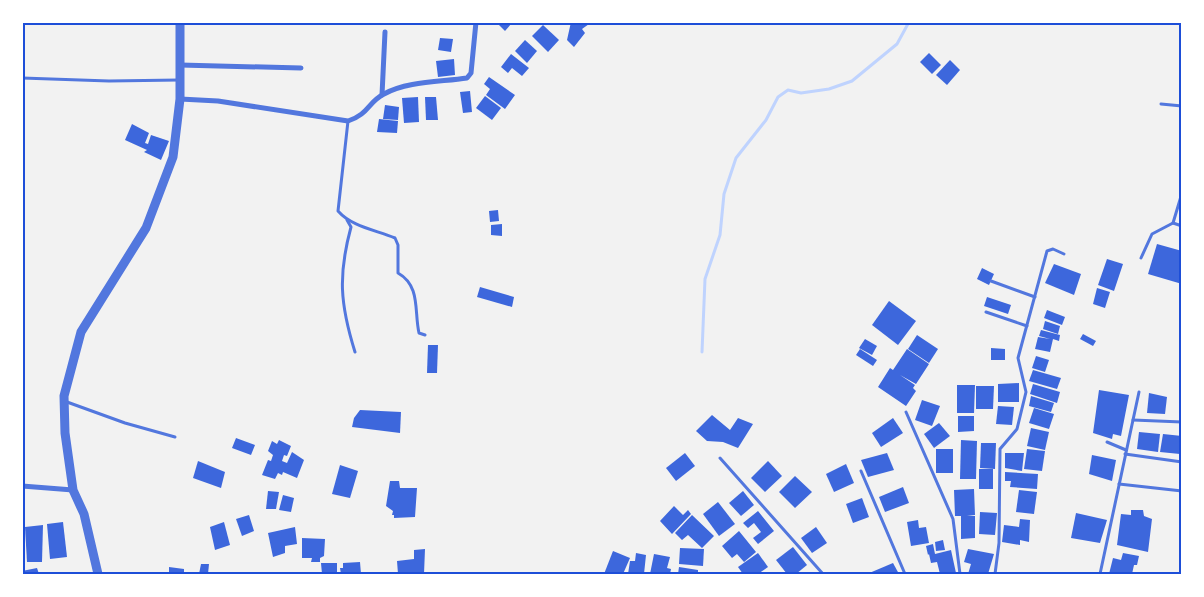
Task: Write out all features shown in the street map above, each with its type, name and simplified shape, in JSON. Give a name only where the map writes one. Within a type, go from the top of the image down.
[{"type":"street","points":[[98,574],[84,514],[73,490],[65,432],[64,401],[81,332],[146,228],[173,157],[180,99],[180,22]]},
{"type":"street","points":[[180,99],[218,101],[348,121],[361,116],[382,95],[396,88],[467,78],[471,72],[476,22]]},
{"type":"street","points":[[382,95],[385,32]]},
{"type":"street","points":[[180,65],[301,68]]},
{"type":"street","points":[[22,486],[73,490]]},
{"type":"lane","points":[[22,78],[109,81],[180,80]]},
{"type":"lane","points":[[1161,104],[1182,106]]},
{"type":"lane","points":[[348,121],[338,211],[351,227],[344,250],[340,290],[347,328],[355,352]]},
{"type":"lane","points":[[1174,223],[1182,193]]},
{"type":"lane","points":[[347,220],[396,238],[398,245],[398,273],[407,278],[413,290],[419,333],[425,334]]},
{"type":"lane","points":[[1141,258],[1152,234],[1174,223],[1182,226]]},
{"type":"lane","points":[[995,574],[999,543],[1000,449],[1017,429],[1026,392],[1018,358],[1047,250],[1053,249],[1064,254]]},
{"type":"lane","points":[[991,282],[1035,297]]},
{"type":"lane","points":[[986,312],[1027,326]]},
{"type":"lane","points":[[1100,574],[1138,392]]},
{"type":"lane","points":[[64,401],[126,424],[175,437]]},
{"type":"lane","points":[[906,412],[953,519],[960,574]]},
{"type":"lane","points":[[1133,420],[1182,422]]},
{"type":"lane","points":[[1107,442],[1126,452],[1182,462]]},
{"type":"lane","points":[[720,458],[823,574]]},
{"type":"lane","points":[[861,471],[905,574]]},
{"type":"lane","points":[[1119,484],[1182,491]]},
{"type":"building","points":[[496,22],[510,22],[511,24],[505,31]]},
{"type":"building","points":[[571,22],[589,24],[582,29],[585,33],[574,47],[567,40]]},
{"type":"building","points":[[543,25],[559,40],[548,52],[532,36]]},
{"type":"building","points":[[440,38],[453,39],[451,52],[438,50]]},
{"type":"building","points":[[525,40],[537,51],[527,63],[515,51]]},
{"type":"building","points":[[929,53],[941,65],[932,74],[920,62]]},
{"type":"building","points":[[511,54],[529,68],[522,76],[512,68],[508,73],[501,67]]},
{"type":"building","points":[[454,59],[455,75],[438,77],[436,61]]},
{"type":"building","points":[[950,60],[960,70],[947,85],[936,75]]},
{"type":"building","points":[[489,77],[515,95],[505,109],[486,95],[490,89],[484,84]]},
{"type":"building","points":[[470,91],[472,112],[463,113],[460,92]]},
{"type":"building","points":[[485,96],[501,108],[492,120],[476,108]]},
{"type":"building","points":[[418,97],[419,122],[404,123],[402,98]]},
{"type":"building","points":[[425,97],[436,97],[438,120],[426,120]]},
{"type":"building","points":[[385,105],[399,107],[398,120],[383,119]]},
{"type":"building","points":[[379,119],[398,121],[397,133],[377,132]]},
{"type":"building","points":[[132,124],[149,133],[145,143],[148,144],[151,135],[169,141],[161,160],[144,152],[147,150],[125,140]]},
{"type":"building","points":[[498,210],[499,221],[490,222],[489,211]]},
{"type":"building","points":[[502,224],[502,236],[491,235],[491,225]]},
{"type":"building","points":[[1157,244],[1182,251],[1182,284],[1148,274]]},
{"type":"building","points":[[1107,259],[1123,264],[1114,291],[1098,285]]},
{"type":"building","points":[[1054,264],[1081,274],[1074,295],[1045,283]]},
{"type":"building","points":[[982,268],[994,274],[989,285],[977,279]]},
{"type":"building","points":[[480,287],[514,297],[512,307],[477,297]]},
{"type":"building","points":[[1097,288],[1110,292],[1105,308],[1093,304]]},
{"type":"building","points":[[987,297],[1011,305],[1008,314],[984,306]]},
{"type":"building","points":[[889,301],[916,321],[898,345],[872,325]]},
{"type":"building","points":[[1047,310],[1065,317],[1062,325],[1044,318]]},
{"type":"building","points":[[1045,321],[1060,326],[1058,334],[1043,329]]},
{"type":"building","points":[[1041,330],[1060,335],[1059,341],[1053,339],[1050,352],[1035,349],[1038,337],[1050,339],[1039,336]]},
{"type":"building","points":[[1083,334],[1096,341],[1093,346],[1080,339]]},
{"type":"building","points":[[917,335],[938,349],[929,363],[908,349]]},
{"type":"building","points":[[865,339],[877,346],[872,355],[859,348]]},
{"type":"building","points":[[428,345],[438,345],[437,373],[427,373]]},
{"type":"building","points":[[991,348],[1005,349],[1005,360],[991,360]]},
{"type":"building","points":[[860,349],[877,360],[873,366],[856,355]]},
{"type":"building","points":[[907,349],[929,364],[916,384],[900,375],[915,385],[913,388],[916,391],[906,406],[878,387],[890,368],[893,370]]},
{"type":"building","points":[[1036,356],[1049,360],[1045,372],[1032,368]]},
{"type":"building","points":[[1033,370],[1061,378],[1057,389],[1029,381]]},
{"type":"building","points":[[1019,383],[1019,402],[998,402],[998,384]]},
{"type":"building","points":[[1033,384],[1060,392],[1057,403],[1030,394]]},
{"type":"building","points":[[957,385],[975,385],[974,413],[957,413]]},
{"type":"building","points":[[976,386],[994,386],[993,409],[976,409]]},
{"type":"building","points":[[1099,390],[1129,395],[1121,436],[1113,434],[1112,439],[1093,433]]},
{"type":"building","points":[[1149,393],[1167,397],[1165,414],[1147,413]]},
{"type":"building","points":[[1031,396],[1054,403],[1051,412],[1029,406]]},
{"type":"building","points":[[922,400],[940,406],[932,426],[915,420]]},
{"type":"building","points":[[998,406],[1014,407],[1012,425],[996,424]]},
{"type":"building","points":[[1034,408],[1054,414],[1049,429],[1029,423]]},
{"type":"building","points":[[360,410],[401,412],[400,433],[352,427],[354,418]]},
{"type":"building","points":[[712,415],[730,430],[738,418],[753,424],[738,448],[723,442],[707,441],[696,431]]},
{"type":"building","points":[[958,416],[974,416],[974,431],[958,432]]},
{"type":"building","points":[[893,418],[903,433],[881,447],[872,433]]},
{"type":"building","points":[[939,423],[950,436],[934,448],[924,434]]},
{"type":"building","points":[[1031,428],[1049,432],[1045,450],[1027,446]]},
{"type":"building","points":[[1139,432],[1160,434],[1158,452],[1137,449]]},
{"type":"building","points":[[1163,434],[1182,436],[1180,454],[1160,452]]},
{"type":"building","points":[[236,438],[255,445],[251,455],[232,448]]},
{"type":"building","points":[[279,440],[291,446],[287,456],[284,455],[282,461],[287,463],[292,452],[304,460],[297,478],[283,472],[282,475],[278,473],[275,479],[262,475],[268,460],[271,461],[273,455],[268,451],[272,441],[277,444]]},
{"type":"building","points":[[961,440],[977,441],[976,479],[960,479]]},
{"type":"building","points":[[981,443],[996,443],[995,469],[980,468]]},
{"type":"building","points":[[936,449],[953,449],[953,473],[936,473]]},
{"type":"building","points":[[1027,449],[1045,451],[1042,471],[1024,469]]},
{"type":"building","points":[[685,453],[695,466],[676,481],[666,468]]},
{"type":"building","points":[[887,453],[894,470],[868,477],[861,460]]},
{"type":"building","points":[[1005,453],[1024,453],[1022,471],[1005,468]]},
{"type":"building","points":[[1092,455],[1116,460],[1112,481],[1089,474]]},
{"type":"building","points":[[198,461],[225,472],[221,488],[193,478]]},
{"type":"building","points":[[768,461],[782,476],[765,492],[751,478]]},
{"type":"building","points":[[846,464],[854,483],[834,492],[826,474]]},
{"type":"building","points":[[340,465],[358,471],[350,498],[332,494]]},
{"type":"building","points":[[979,469],[993,469],[993,489],[979,489]]},
{"type":"building","points":[[1005,472],[1038,474],[1037,489],[1010,487],[1011,481],[1005,481]]},
{"type":"building","points":[[795,476],[812,492],[795,508],[779,492]]},
{"type":"building","points":[[390,481],[399,481],[400,488],[417,488],[415,517],[394,518],[394,515],[392,515],[393,511],[386,506]]},
{"type":"building","points":[[903,487],[909,503],[885,512],[879,497]]},
{"type":"building","points":[[974,489],[975,515],[967,516],[975,516],[975,538],[961,539],[961,516],[955,516],[954,490]]},
{"type":"building","points":[[1019,490],[1037,492],[1034,514],[1016,512]]},
{"type":"building","points":[[268,491],[279,492],[276,509],[266,509]]},
{"type":"building","points":[[743,491],[754,505],[741,516],[729,503]]},
{"type":"building","points":[[283,495],[294,498],[291,512],[279,510]]},
{"type":"building","points":[[862,498],[869,517],[853,523],[846,504]]},
{"type":"building","points":[[718,502],[735,524],[719,536],[703,514]]},
{"type":"building","points":[[674,506],[683,515],[688,510],[691,514],[672,534],[660,521]]},
{"type":"building","points":[[1131,510],[1143,510],[1144,516],[1152,519],[1148,552],[1117,545],[1121,514],[1131,515]]},
{"type":"building","points":[[758,511],[774,531],[758,544],[753,538],[761,532],[754,523],[748,528],[743,523]]},
{"type":"building","points":[[980,512],[997,513],[995,535],[979,534]]},
{"type":"building","points":[[1076,513],[1107,520],[1100,543],[1071,538]]},
{"type":"building","points":[[249,515],[254,531],[242,536],[236,519]]},
{"type":"building","points":[[692,515],[714,536],[702,548],[688,535],[682,540],[675,533]]},
{"type":"building","points":[[1020,519],[1030,520],[1029,542],[1020,540],[1020,545],[1002,542],[1004,525],[1019,527]]},
{"type":"building","points":[[918,520],[919,528],[926,527],[929,543],[911,546],[907,522]]},
{"type":"building","points":[[63,522],[67,557],[50,559],[47,524]]},
{"type":"building","points":[[224,522],[230,545],[215,550],[210,527]]},
{"type":"building","points":[[43,525],[42,562],[27,562],[25,527]]},
{"type":"building","points":[[295,527],[297,544],[285,546],[285,553],[273,557],[268,533]]},
{"type":"building","points":[[816,527],[827,543],[812,553],[801,538]]},
{"type":"building","points":[[739,531],[756,552],[744,562],[737,554],[732,558],[722,546]]},
{"type":"building","points":[[302,538],[325,539],[324,556],[320,558],[320,562],[311,562],[312,558],[302,558]]},
{"type":"building","points":[[943,540],[945,550],[936,551],[935,542]]},
{"type":"building","points":[[933,544],[935,554],[951,550],[956,573],[940,574],[937,562],[931,563],[926,546]]},
{"type":"building","points":[[793,547],[807,565],[796,574],[787,574],[776,560]]},
{"type":"building","points":[[680,548],[704,549],[703,566],[679,564]]},
{"type":"building","points":[[425,549],[424,574],[398,574],[397,561],[414,559],[414,550]]},
{"type":"building","points":[[968,549],[994,554],[988,574],[968,574],[971,564],[964,562]]},
{"type":"building","points":[[613,551],[630,558],[623,574],[604,574]]},
{"type":"building","points":[[636,553],[646,555],[644,574],[628,574],[630,561],[635,561]]},
{"type":"building","points":[[758,553],[768,567],[758,574],[743,574],[738,567]]},
{"type":"building","points":[[1123,553],[1139,556],[1132,574],[1109,574],[1113,558],[1121,560]]},
{"type":"building","points":[[654,554],[670,557],[667,568],[671,569],[670,574],[650,574]]},
{"type":"building","points":[[360,562],[361,574],[341,574],[340,568],[343,568],[343,563]]},
{"type":"building","points":[[321,563],[337,563],[337,574],[322,574]]},
{"type":"building","points":[[893,563],[899,574],[867,574]]},
{"type":"building","points":[[201,564],[209,564],[208,574],[199,574]]},
{"type":"building","points":[[169,567],[184,569],[184,574],[169,574]]},
{"type":"building","points":[[679,567],[698,570],[698,574],[678,574]]},
{"type":"building","points":[[37,568],[39,574],[22,574],[22,571]]},
{"type":"waterway","points":[[702,352],[705,279],[720,235],[724,194],[736,158],[766,120],[778,97],[788,90],[801,93],[829,89],[852,81],[897,44],[909,22]]}]
